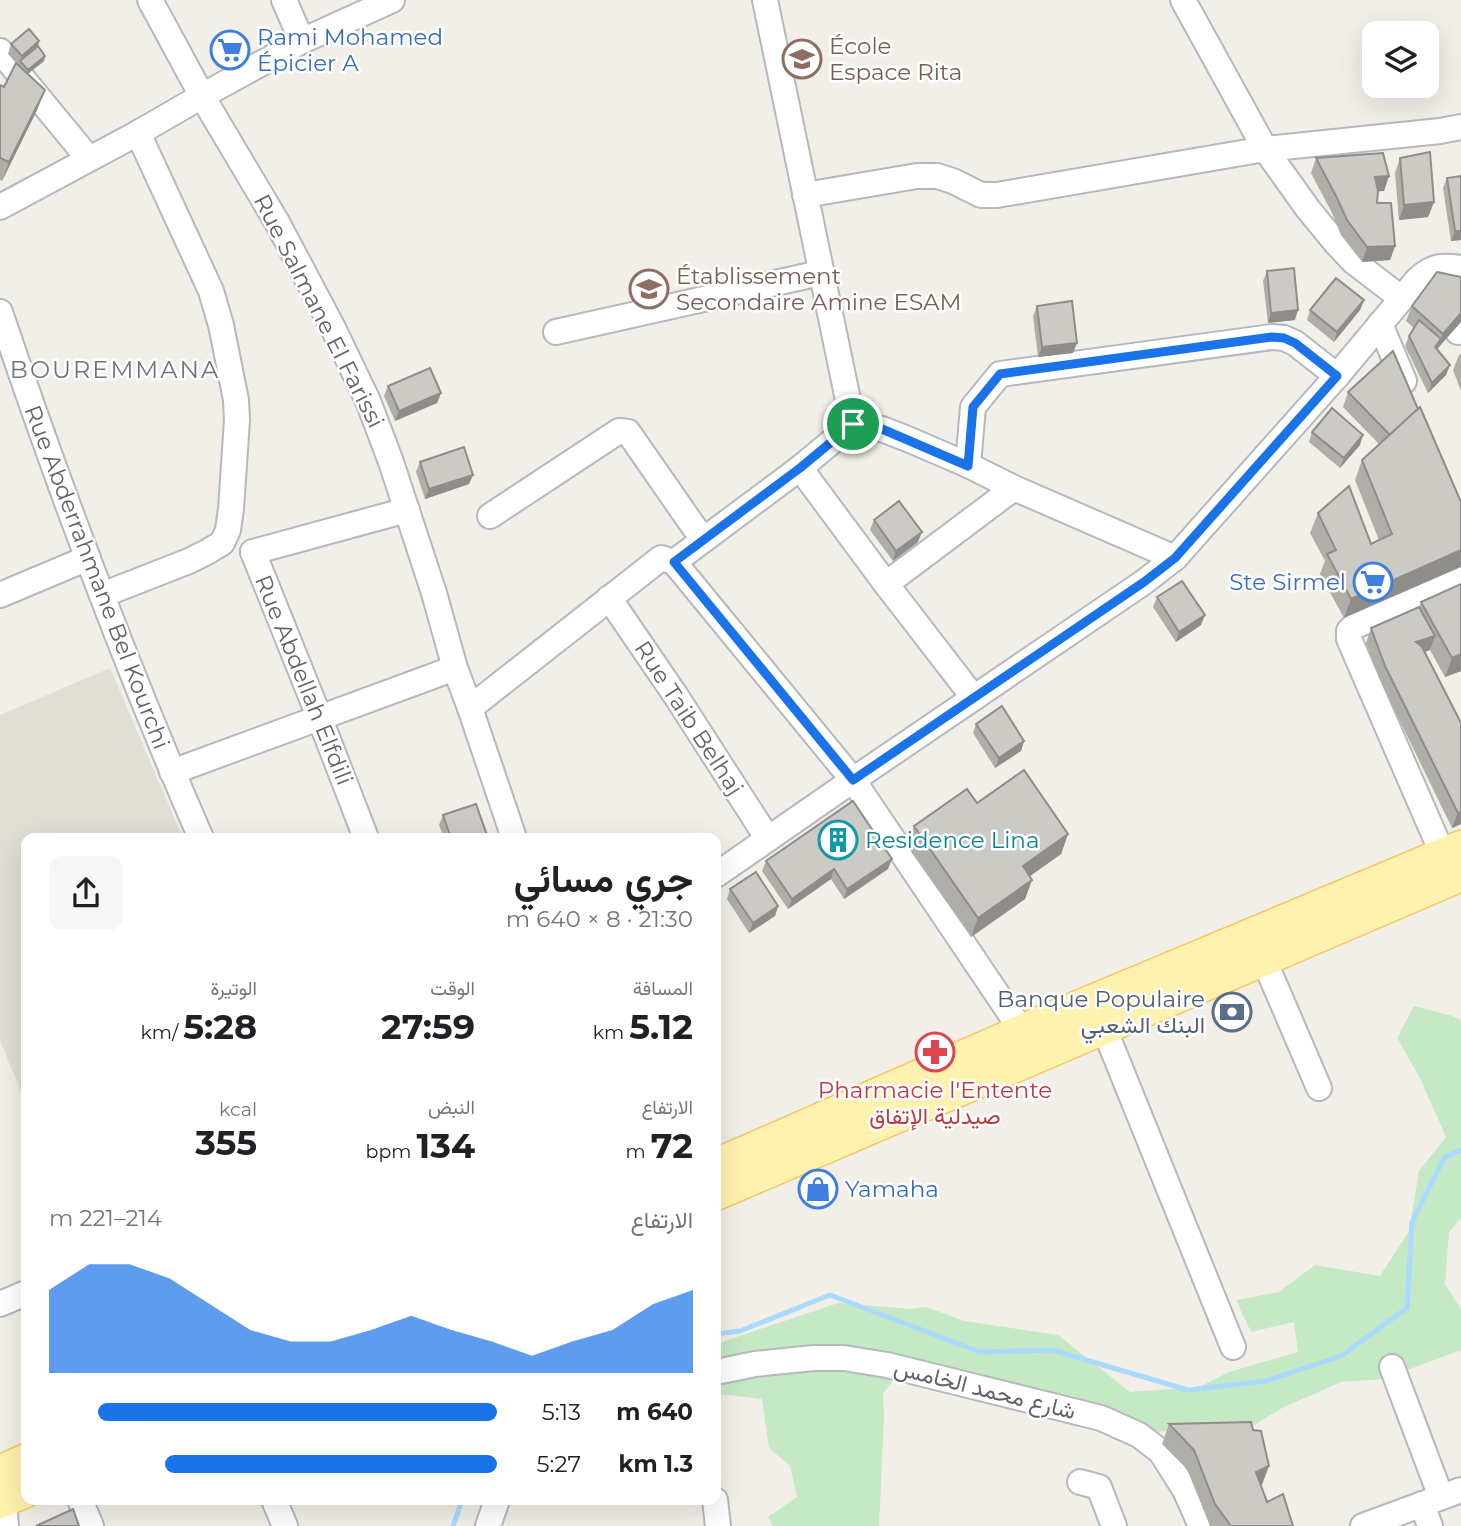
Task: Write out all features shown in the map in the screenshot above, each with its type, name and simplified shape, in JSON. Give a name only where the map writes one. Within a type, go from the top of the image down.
[{"type":"main road","points":[[721,1192],[1264,960],[1455,859]]},
{"type":"main road","points":[[721,1163],[1022,1031],[1455,859]]},
{"type":"main road","points":[[7,1498],[21,1470]]},
{"type":"street","name":"Rue Salmane El Farissi","points":[[150,0],[202,96],[278,224],[368,401],[435,593],[455,668],[512,833]]},
{"type":"street","points":[[284,0],[302,41]]},
{"type":"street","points":[[0,207],[138,134],[302,41],[392,0]]},
{"type":"street","points":[[765,0],[853,424]]},
{"type":"street","points":[[1182,0],[1265,149],[1308,209],[1354,262],[1401,298]]},
{"type":"street","points":[[0,51],[89,159]]},
{"type":"street","points":[[805,195],[917,176],[937,176],[981,195],[997,195],[1265,149],[1461,127]]},
{"type":"street","points":[[102,596],[189,561],[222,543],[228,530],[236,447],[236,400],[232,373],[211,291],[138,134]]},
{"type":"street","points":[[721,872],[1144,582],[1175,558],[1337,376],[1418,279],[1429,270],[1442,266],[1461,268]]},
{"type":"street","points":[[556,332],[820,273]]},
{"type":"street","name":"Rue Abderrahmane Bel Kourchi","points":[[0,312],[102,596],[199,833]]},
{"type":"street","points":[[1380,324],[1412,400]]},
{"type":"street","points":[[968,466],[973,407],[1000,374],[1272,337],[1295,343],[1337,376]]},
{"type":"street","points":[[674,562],[800,468],[853,424],[882,429],[1175,558]]},
{"type":"street","points":[[490,516],[619,431],[623,431],[628,432],[704,539]]},
{"type":"street","points":[[800,468],[974,698]]},
{"type":"street","points":[[886,584],[1014,488]]},
{"type":"street","name":"Rue Abdellah Elfdili","points":[[364,833],[253,552],[407,510]]},
{"type":"street","points":[[222,543],[253,552]]},
{"type":"street","points":[[0,594],[88,558]]},
{"type":"street","points":[[470,708],[661,558],[674,562],[853,780],[1022,1031]]},
{"type":"street","points":[[1455,859],[1349,639],[1349,631],[1461,579]]},
{"type":"street","name":"Rue Taib Belhaj","points":[[609,598],[768,839]]},
{"type":"street","points":[[172,772],[455,668]]},
{"type":"street","points":[[1264,960],[1319,1088]]},
{"type":"street","points":[[1104,1028],[1233,1347]]},
{"type":"street","points":[[0,1304],[21,1295]]},
{"type":"street","name":"شارع محمد الخامس","points":[[721,1371],[755,1364],[844,1358],[887,1365],[1101,1418],[1139,1435],[1161,1452],[1185,1490],[1201,1526]]},
{"type":"street","points":[[1363,1526],[1439,1504],[1392,1367]]},
{"type":"street","points":[[1080,1482],[1100,1487],[1114,1526]]},
{"type":"street","points":[[82,1505],[91,1526]]},
{"type":"street","points":[[276,1505],[285,1526]]},
{"type":"street","points":[[488,1526],[495,1505]]},
{"type":"street","points":[[716,1505],[718,1526]]},
{"type":"shaded area","points":[[110,668],[181,833],[21,833],[21,1092],[0,1040],[0,715]]},
{"type":"green space","points":[[1414,1006],[1461,1020],[1461,1218],[1449,1232],[1445,1284],[1461,1309],[1461,1350],[1383,1379],[1341,1382],[1282,1408],[1254,1425],[1152,1432],[906,1362],[883,1394],[879,1526],[773,1526],[768,1517],[797,1497],[790,1466],[769,1448],[762,1399],[721,1394],[721,1342],[838,1303],[911,1309],[926,1307],[964,1321],[1058,1335],[1130,1392],[1199,1387],[1229,1372],[1298,1352],[1294,1322],[1251,1332],[1236,1300],[1279,1292],[1315,1265],[1380,1276],[1409,1231],[1419,1171],[1446,1137],[1420,1078],[1397,1038]]},
{"type":"building","points":[[29,29],[39,41],[22,56],[11,44]]},
{"type":"building","points":[[38,46],[45,56],[28,70],[20,61]]},
{"type":"building","points":[[16,63],[45,90],[9,162],[0,158],[0,85],[4,87]]},
{"type":"building","points":[[1430,152],[1434,202],[1404,205],[1400,158]]},
{"type":"building","points":[[1383,153],[1389,176],[1375,177],[1377,203],[1391,203],[1395,246],[1367,247],[1347,220],[1316,158]]},
{"type":"building","points":[[1461,176],[1461,231],[1455,231],[1447,178]]},
{"type":"building","points":[[1294,268],[1298,310],[1271,313],[1267,271]]},
{"type":"building","points":[[1437,272],[1461,277],[1461,313],[1443,334],[1412,306]]},
{"type":"building","points":[[1336,278],[1364,300],[1337,332],[1310,310]]},
{"type":"building","points":[[1072,301],[1077,343],[1042,347],[1037,306]]},
{"type":"building","points":[[1419,320],[1441,339],[1435,347],[1450,365],[1432,383],[1409,336]]},
{"type":"building","points":[[1393,351],[1418,409],[1390,435],[1348,392]]},
{"type":"building","points":[[430,368],[441,393],[399,411],[388,386]]},
{"type":"building","points":[[1420,407],[1461,502],[1461,550],[1351,599],[1327,554],[1336,550],[1318,513],[1349,486],[1371,544],[1392,534],[1362,460]]},
{"type":"building","points":[[1332,408],[1363,435],[1344,458],[1312,432]]},
{"type":"building","points":[[464,447],[473,475],[429,489],[420,462]]},
{"type":"building","points":[[899,501],[922,532],[896,551],[874,520]]},
{"type":"building","points":[[1182,581],[1205,615],[1179,632],[1157,597]]},
{"type":"building","points":[[1461,584],[1461,654],[1452,658],[1421,602]]},
{"type":"building","points":[[1419,607],[1435,636],[1416,642],[1422,647],[1461,723],[1461,812],[1458,813],[1385,666],[1371,628]]},
{"type":"building","points":[[1002,706],[1024,741],[999,758],[976,724]]},
{"type":"building","points":[[1024,770],[1068,834],[1023,866],[1032,880],[978,918],[914,826],[967,789],[977,803]]},
{"type":"building","name":"Residence Lina","points":[[853,801],[892,859],[847,889],[834,869],[792,899],[766,861]]},
{"type":"building","points":[[476,804],[486,833],[449,833],[443,815]]},
{"type":"building","points":[[756,872],[778,906],[753,923],[730,889]]},
{"type":"building","points":[[1251,1422],[1253,1430],[1261,1431],[1269,1466],[1256,1472],[1267,1502],[1283,1494],[1293,1526],[1231,1526],[1215,1504],[1194,1450],[1169,1424]]},
{"type":"building","points":[[73,1509],[79,1526],[36,1526]]},
{"type":"waterway","points":[[721,1333],[740,1331],[830,1295],[980,1352],[1052,1350],[1188,1390],[1266,1381],[1341,1356],[1407,1308],[1412,1222],[1444,1158],[1461,1150]]},
{"type":"waterway","points":[[453,1526],[460,1505]]},
{"type":"place","name":"Rami Mohamed Épicier A","points":[[230,50]]},
{"type":"place","name":"École Espace Rita","points":[[802,59]]},
{"type":"place","name":"Établissement Secondaire Amine ESAM","points":[[649,289]]},
{"type":"place","name":"Ste Sirmel","points":[[1373,582]]},
{"type":"place","name":"Residence Lina","points":[[838,840]]},
{"type":"place","name":"Banque Populaire البنك الشعبي","points":[[1232,1012]]},
{"type":"place","name":"Pharmacie l'Entente صيدلية الإتفاق","points":[[935,1052]]},
{"type":"place","name":"Yamaha","points":[[818,1189]]},
{"type":"district","name":"BOUREMMANA","points":[[115,369]]},
{"type":"route","points":[[1272,337],[1295,343],[1337,376],[1175,558],[1144,582],[853,780],[674,562],[800,468],[853,424],[882,429],[968,466],[973,407],[1000,374],[1272,337]]}]
